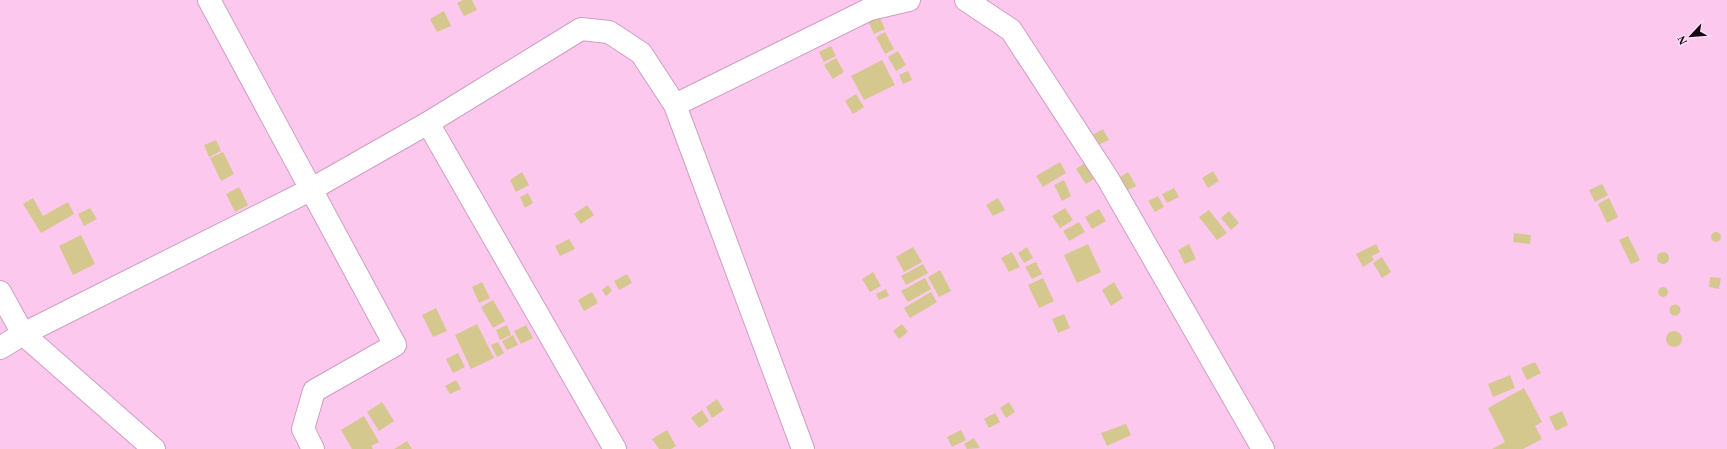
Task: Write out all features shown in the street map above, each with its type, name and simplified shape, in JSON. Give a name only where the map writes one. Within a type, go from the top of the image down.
[{"type":"street","points":[[209,0],[310,190],[395,345],[314,391],[303,429],[314,449]]},
{"type":"street","points":[[675,105],[870,9],[909,0]]},
{"type":"street","points":[[966,0],[1011,30],[1108,179],[1263,449]]},
{"type":"street","points":[[0,348],[23,334],[310,190],[428,123],[581,29],[609,32],[641,53],[675,105],[803,449]]},
{"type":"street","points":[[428,123],[615,449]]},
{"type":"street","points":[[0,292],[23,334],[154,449]]},
{"type":"building","points":[[463,0],[472,0],[477,10],[464,16],[457,3]]},
{"type":"building","points":[[444,11],[451,26],[437,32],[430,19]]},
{"type":"building","points":[[879,16],[885,29],[874,34],[868,21]]},
{"type":"building","points":[[885,32],[894,49],[885,54],[876,37]]},
{"type":"building","points":[[831,46],[836,56],[824,62],[819,52]]},
{"type":"building","points":[[898,51],[906,65],[896,71],[888,57]]},
{"type":"building","points":[[836,58],[844,72],[833,79],[824,65]]},
{"type":"building","points":[[882,60],[895,85],[864,100],[851,76]]},
{"type":"building","points":[[908,71],[912,80],[903,84],[899,75]]},
{"type":"building","points":[[856,94],[864,107],[853,114],[845,101]]},
{"type":"building","points":[[1103,129],[1109,140],[1096,146],[1091,136]]},
{"type":"building","points":[[216,140],[221,151],[209,157],[204,145]]},
{"type":"building","points":[[223,152],[234,174],[221,181],[210,158]]},
{"type":"building","points":[[1060,162],[1066,173],[1043,187],[1036,176]]},
{"type":"building","points":[[1085,163],[1095,178],[1086,184],[1076,169]]},
{"type":"building","points":[[1213,171],[1219,181],[1208,188],[1202,178]]},
{"type":"building","points":[[522,172],[529,185],[516,192],[510,180]]},
{"type":"building","points":[[1128,172],[1136,186],[1126,191],[1119,178]]},
{"type":"building","points":[[1064,180],[1071,196],[1062,201],[1054,185]]},
{"type":"building","points":[[1602,184],[1608,195],[1595,202],[1589,190]]},
{"type":"building","points":[[239,187],[248,205],[235,212],[226,194]]},
{"type":"building","points":[[1174,188],[1179,197],[1167,203],[1162,194]]},
{"type":"building","points":[[528,193],[533,203],[525,208],[520,197]]},
{"type":"building","points":[[1158,196],[1164,207],[1155,212],[1148,201]]},
{"type":"building","points":[[33,198],[43,216],[68,202],[74,214],[41,233],[23,204]]},
{"type":"building","points":[[998,198],[1005,210],[993,216],[986,205]]},
{"type":"building","points":[[1609,198],[1618,217],[1607,223],[1598,204]]},
{"type":"building","points":[[587,205],[594,215],[581,224],[574,214]]},
{"type":"building","points":[[90,208],[97,219],[84,226],[78,214]]},
{"type":"building","points":[[1065,208],[1073,220],[1060,228],[1052,216]]},
{"type":"building","points":[[1099,209],[1106,221],[1092,229],[1085,217]]},
{"type":"building","points":[[1209,210],[1227,233],[1217,240],[1199,217]]},
{"type":"building","points":[[1229,211],[1239,223],[1231,230],[1221,218]]},
{"type":"building","points":[[1079,222],[1085,232],[1069,241],[1063,231]]},
{"type":"building","points":[[1716,232],[1721,237],[1716,242],[1711,237]]},
{"type":"building","points":[[1514,233],[1531,235],[1530,244],[1513,242]]},
{"type":"building","points":[[81,235],[95,264],[73,275],[59,246]]},
{"type":"building","points":[[1628,236],[1640,260],[1631,264],[1619,240]]},
{"type":"building","points":[[569,239],[575,249],[560,256],[555,246]]},
{"type":"building","points":[[1088,244],[1101,272],[1077,283],[1064,255]]},
{"type":"building","points":[[1189,244],[1196,259],[1185,264],[1178,250]]},
{"type":"building","points":[[1376,244],[1380,252],[1372,256],[1374,260],[1363,267],[1356,254]]},
{"type":"building","points":[[913,247],[922,262],[904,272],[896,257]]},
{"type":"building","points":[[1027,247],[1033,258],[1024,263],[1018,253]]},
{"type":"building","points":[[1012,252],[1020,267],[1009,272],[1001,258]]},
{"type":"building","points":[[1663,252],[1667,254],[1669,258],[1667,262],[1663,264],[1659,262],[1657,258],[1659,254]]},
{"type":"building","points":[[1382,257],[1391,272],[1382,278],[1373,263]]},
{"type":"building","points":[[1036,262],[1042,274],[1032,279],[1025,267]]},
{"type":"building","points":[[923,264],[928,273],[906,285],[901,276]]},
{"type":"building","points":[[940,270],[951,291],[939,297],[928,277]]},
{"type":"building","points":[[873,272],[881,286],[870,292],[862,279]]},
{"type":"building","points":[[627,274],[632,283],[619,290],[614,281]]},
{"type":"building","points":[[1710,277],[1721,278],[1719,289],[1709,287]]},
{"type":"building","points":[[925,278],[931,289],[908,302],[901,291]]},
{"type":"building","points":[[1043,278],[1054,301],[1039,308],[1028,285]]},
{"type":"building","points":[[482,282],[490,298],[479,303],[472,287]]},
{"type":"building","points":[[1114,282],[1123,298],[1111,306],[1102,290]]},
{"type":"building","points":[[608,285],[612,291],[606,296],[602,290]]},
{"type":"building","points":[[1661,287],[1665,287],[1667,288],[1667,296],[1661,297],[1658,294],[1658,290]]},
{"type":"building","points":[[886,289],[889,296],[879,300],[876,294]]},
{"type":"building","points":[[592,292],[598,303],[584,311],[578,300]]},
{"type":"building","points":[[931,292],[937,302],[910,318],[904,308]]},
{"type":"building","points":[[493,300],[505,321],[493,328],[481,307]]},
{"type":"building","points":[[1675,304],[1679,306],[1681,310],[1679,314],[1675,316],[1671,314],[1669,310],[1671,306]]},
{"type":"building","points":[[436,308],[447,331],[433,337],[422,315]]},
{"type":"building","points":[[1064,314],[1070,328],[1058,333],[1052,319]]},
{"type":"building","points":[[477,324],[494,358],[471,369],[455,335]]},
{"type":"building","points":[[902,324],[908,332],[899,339],[893,331]]},
{"type":"building","points":[[507,325],[511,335],[500,340],[496,330]]},
{"type":"building","points":[[526,325],[533,338],[521,344],[514,331]]},
{"type":"building","points":[[1671,331],[1677,331],[1682,336],[1680,345],[1677,347],[1671,347],[1666,342],[1666,336]]},
{"type":"building","points":[[513,335],[518,345],[507,350],[502,341]]},
{"type":"building","points":[[498,342],[504,353],[497,357],[491,345]]},
{"type":"building","points":[[458,353],[465,367],[453,373],[446,359]]},
{"type":"building","points":[[1535,362],[1541,373],[1527,380],[1521,368]]},
{"type":"building","points":[[1510,375],[1515,388],[1493,397],[1488,384]]},
{"type":"building","points":[[456,380],[461,389],[450,394],[445,386]]},
{"type":"building","points":[[1524,388],[1542,422],[1535,426],[1542,439],[1523,449],[1492,449],[1505,442],[1488,408]]},
{"type":"building","points":[[717,399],[724,410],[712,418],[706,407]]},
{"type":"building","points":[[382,402],[394,421],[379,431],[367,412]]},
{"type":"building","points":[[1009,402],[1015,412],[1006,418],[1000,408]]},
{"type":"building","points":[[702,410],[709,421],[699,428],[691,418]]},
{"type":"building","points":[[1562,411],[1568,425],[1556,431],[1549,417]]},
{"type":"building","points":[[995,413],[1000,422],[989,428],[984,419]]},
{"type":"building","points":[[364,416],[379,442],[371,446],[373,449],[352,449],[341,430]]},
{"type":"building","points":[[1126,424],[1131,435],[1107,446],[1101,433]]},
{"type":"building","points":[[667,430],[676,446],[671,449],[659,449],[652,439]]},
{"type":"building","points":[[961,430],[966,440],[952,447],[947,437]]},
{"type":"building","points":[[974,438],[980,448],[967,449],[964,444]]},
{"type":"building","points":[[407,441],[412,449],[394,449]]}]
